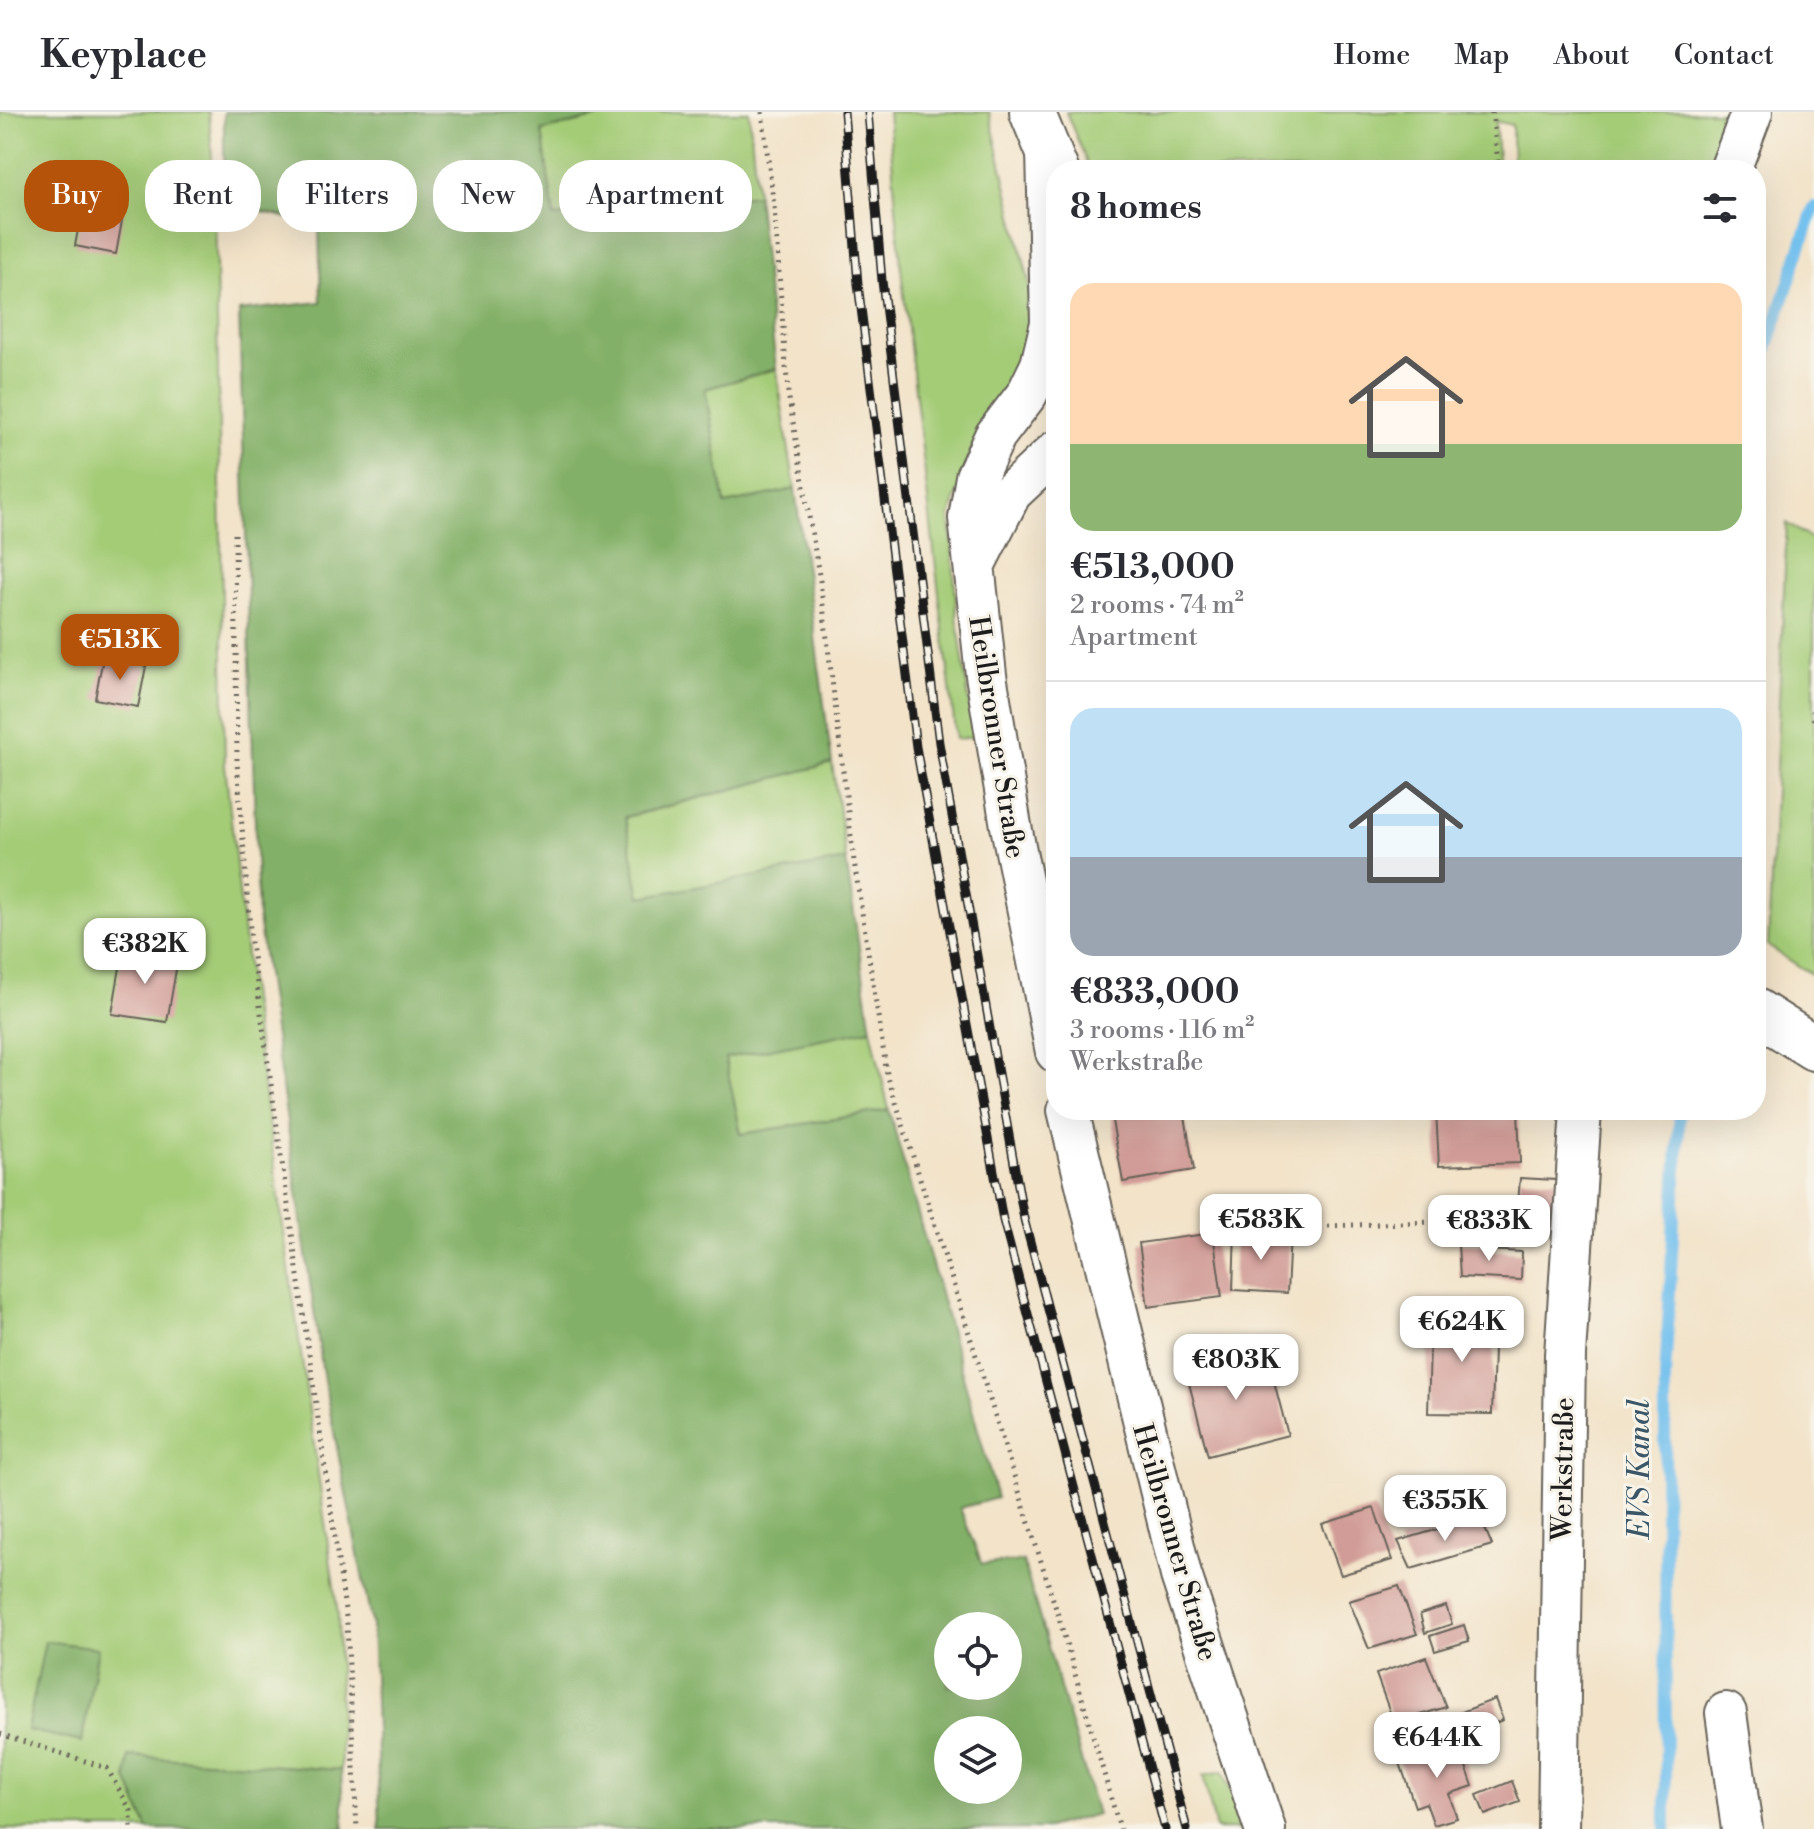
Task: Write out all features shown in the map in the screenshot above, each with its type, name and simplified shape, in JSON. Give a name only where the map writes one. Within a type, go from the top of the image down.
[{"type":"street","points":[[1734,160],[1752,112]]},
{"type":"street","name":"Heilbronner Straße","points":[[1045,144],[1046,174]]},
{"type":"street","name":"Heilbronner Straße","points":[[1046,344],[1041,365],[1041,385],[995,436],[976,477],[969,518],[976,562],[977,612],[991,705],[1046,1002]]},
{"type":"street","name":"Heilbronner Straße","points":[[976,562],[1011,493],[1046,460]]},
{"type":"street","name":"Heilbronner Straße","points":[[1070,1120],[1181,1575],[1265,1829]]},
{"type":"street","name":"Werkstraße","points":[[1558,1829],[1565,1355],[1580,1120]]},
{"type":"street","points":[[1726,1713],[1742,1829]]},
{"type":"path","points":[[762,112],[774,206],[788,393],[820,581],[854,861],[887,1074],[1058,1615],[1120,1829]]},
{"type":"path","points":[[1492,112],[1498,160]]},
{"type":"path","points":[[235,534],[237,762],[251,942],[347,1624],[357,1829]]},
{"type":"path","points":[[1813,710],[1814,725]]},
{"type":"path","points":[[1328,1226],[1481,1220],[1573,1236]]},
{"type":"path","points":[[0,1734],[107,1768],[131,1811],[131,1829]]},
{"type":"green space","points":[[0,112],[209,112],[212,160],[145,160],[145,232],[215,232],[225,765],[251,1000],[338,1615],[341,1770],[130,1756],[127,1778],[148,1829],[0,1829]]},
{"type":"green space","points":[[224,112],[620,112],[542,131],[554,217],[559,216],[559,232],[752,232],[752,196],[757,195],[776,369],[705,389],[725,504],[795,489],[832,763],[625,817],[640,897],[846,860],[871,1029],[725,1058],[741,1134],[889,1110],[997,1498],[960,1508],[982,1564],[1023,1561],[1097,1814],[1044,1829],[380,1829],[372,1626],[324,1381],[258,918],[239,311],[321,302],[319,232],[417,232],[417,160],[277,160],[277,215],[261,212],[261,160],[224,160]]},
{"type":"green space","points":[[620,112],[749,112],[757,195],[752,196],[752,160],[559,160],[559,216],[554,217],[541,131]]},
{"type":"green space","points":[[888,112],[989,112],[1029,283],[1031,321],[1022,358],[980,425],[950,516],[957,617],[974,737],[956,739],[902,278]]},
{"type":"green space","points":[[1066,112],[1741,112],[1723,160],[1513,160],[1512,125],[1495,121],[1498,160],[1086,160]]},
{"type":"green space","points":[[776,369],[795,489],[725,505],[705,389]]},
{"type":"green space","points":[[1787,523],[1814,541],[1814,976],[1768,946]]},
{"type":"green space","points":[[832,763],[846,860],[640,898],[624,818]]},
{"type":"green space","points":[[871,1029],[889,1110],[741,1135],[724,1058]]},
{"type":"green space","points":[[45,1641],[98,1648],[82,1742],[27,1730]]},
{"type":"green space","points":[[129,1756],[341,1770],[344,1829],[148,1829],[127,1778]]},
{"type":"green space","points":[[1222,1772],[1247,1829],[1216,1829],[1203,1776]]},
{"type":"building","points":[[78,232],[120,232],[116,254],[75,246]]},
{"type":"building","points":[[103,658],[146,666],[138,707],[95,699]]},
{"type":"building","points":[[123,950],[178,958],[167,1022],[112,1014]]},
{"type":"building","points":[[1112,1120],[1186,1120],[1194,1170],[1123,1182]]},
{"type":"building","points":[[1437,1120],[1518,1120],[1520,1163],[1439,1166]]},
{"type":"building","points":[[1520,1178],[1556,1180],[1553,1219],[1517,1217]]},
{"type":"building","points":[[1235,1231],[1290,1234],[1287,1293],[1233,1290]]},
{"type":"building","points":[[1213,1233],[1222,1297],[1148,1307],[1139,1243]]},
{"type":"building","points":[[1458,1244],[1484,1245],[1486,1250],[1522,1252],[1521,1280],[1460,1277]]},
{"type":"building","points":[[1431,1314],[1495,1315],[1492,1414],[1428,1413]]},
{"type":"building","points":[[1265,1347],[1288,1435],[1208,1456],[1185,1368]]},
{"type":"building","points":[[1374,1508],[1392,1560],[1341,1575],[1322,1524]]},
{"type":"building","points":[[1480,1517],[1492,1545],[1411,1569],[1398,1541]]},
{"type":"building","points":[[1399,1586],[1417,1634],[1369,1649],[1349,1601]]},
{"type":"building","points":[[1446,1606],[1452,1624],[1425,1633],[1420,1614]]},
{"type":"building","points":[[1464,1625],[1469,1641],[1435,1651],[1430,1636]]},
{"type":"building","points":[[1426,1657],[1446,1707],[1394,1723],[1376,1674]]},
{"type":"building","points":[[1495,1699],[1503,1720],[1467,1734],[1459,1713]]},
{"type":"building","points":[[1457,1741],[1473,1786],[1449,1794],[1457,1818],[1434,1825],[1426,1803],[1415,1807],[1399,1760]]},
{"type":"building","points":[[1512,1781],[1520,1802],[1485,1815],[1477,1795]]},
{"type":"waterway","name":"EVS Kanal","points":[[1766,352],[1814,207]]},
{"type":"waterway","name":"EVS Kanal","points":[[1666,1829],[1665,1378],[1679,1120]]},
{"type":"railway","points":[[844,112],[858,284],[916,747],[1003,1220],[1165,1829]]},
{"type":"railway","points":[[868,112],[882,281],[939,743],[1024,1219],[1187,1829]]}]
